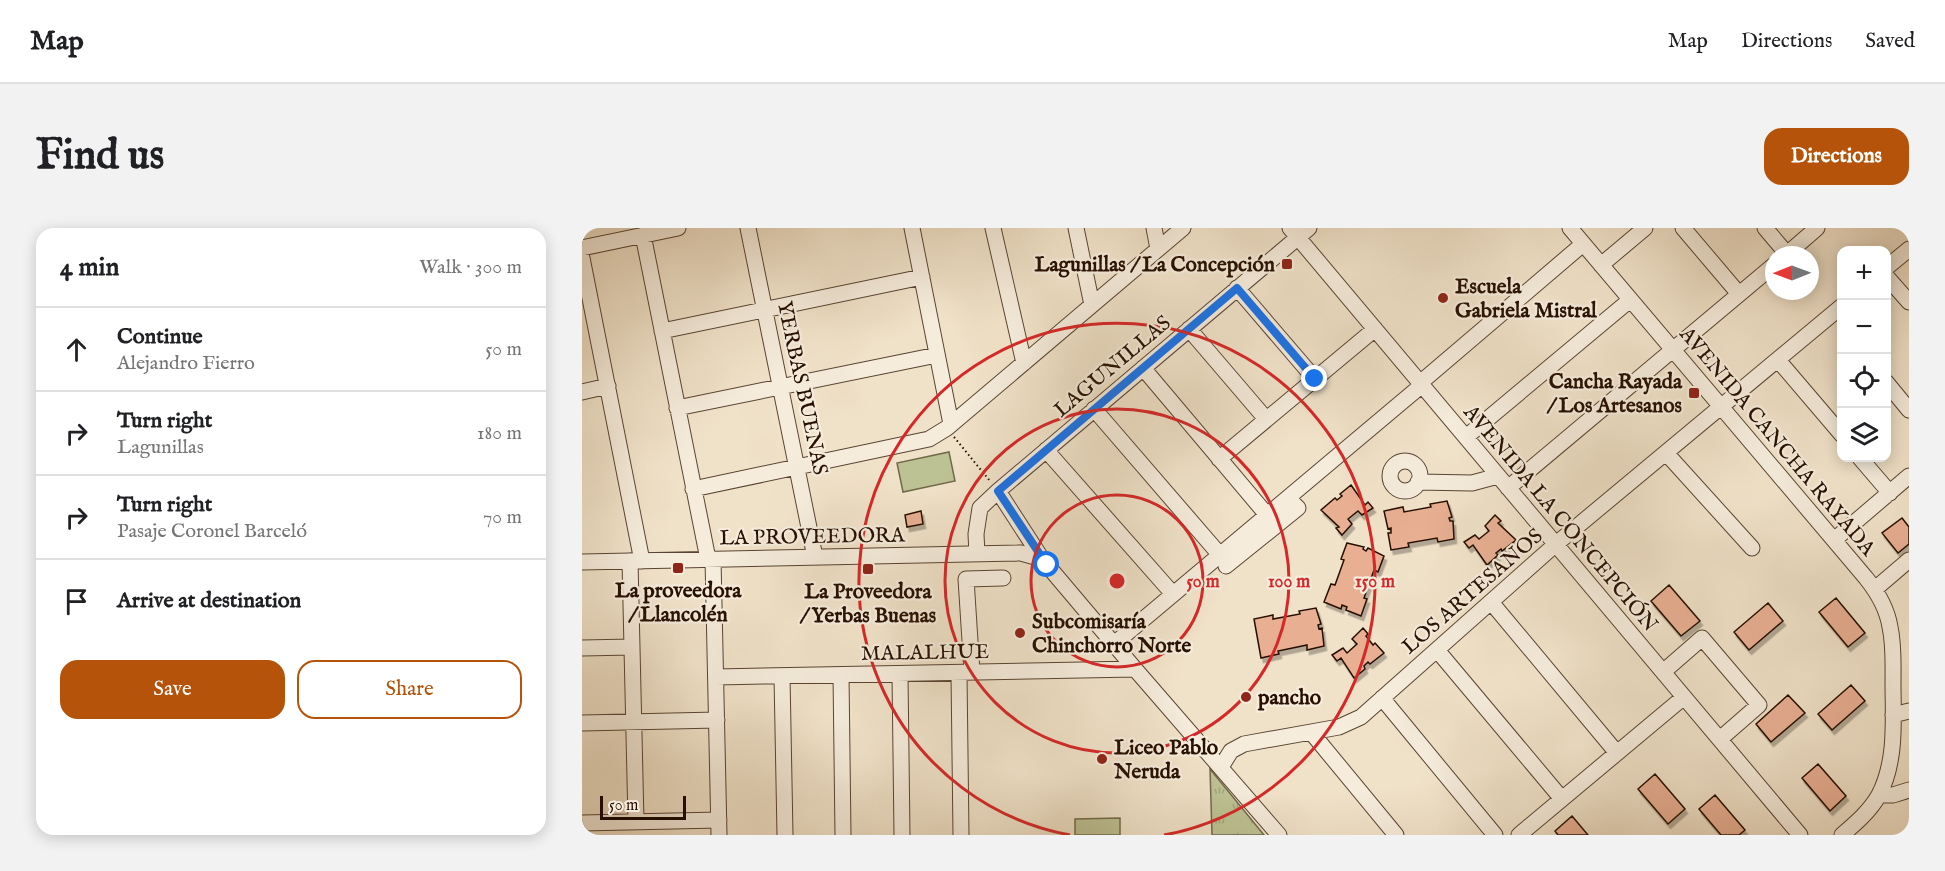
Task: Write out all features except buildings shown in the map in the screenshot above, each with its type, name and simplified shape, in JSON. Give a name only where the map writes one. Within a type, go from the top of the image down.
[{"type":"street","points":[[582,248],[645,233],[678,228]]},
{"type":"street","name":"YERBAS BUENAS","points":[[748,228],[815,557]]},
{"type":"street","points":[[912,228],[949,426]]},
{"type":"street","points":[[993,228],[1024,363]]},
{"type":"street","points":[[1076,228],[1092,305]]},
{"type":"street","points":[[1154,228],[1158,249]]},
{"type":"street","points":[[693,489],[929,439],[949,426],[1183,228]]},
{"type":"street","name":"AVENIDA CANCHA RAYADA","points":[[1570,228],[1875,589],[1884,606],[1893,648],[1890,763],[1879,795],[1862,817],[1842,835]]},
{"type":"street","points":[[1601,265],[1645,228]]},
{"type":"street","points":[[1683,228],[1739,294]]},
{"type":"street","points":[[1765,228],[1780,246]]},
{"type":"street","points":[[1796,246],[1817,228]]},
{"type":"street","name":"LAGUNILLAS","points":[[977,554],[976,534],[980,508],[1237,288],[1299,231]]},
{"type":"street","name":"AVENIDA LA CONCEPCIÓN","points":[[1299,231],[1375,329],[1800,835]]},
{"type":"street","points":[[582,823],[636,822],[719,828],[716,677],[710,559],[693,489],[645,233]]},
{"type":"street","points":[[1223,560],[1267,515],[1583,244]]},
{"type":"street","points":[[1891,265],[1909,249]]},
{"type":"street","points":[[582,258],[589,326],[608,386],[636,561],[632,647],[636,822]]},
{"type":"street","points":[[1418,482],[1503,482],[1673,350],[1765,272]]},
{"type":"street","points":[[662,331],[922,277]]},
{"type":"street","points":[[1891,281],[1909,302]]},
{"type":"street","points":[[1237,288],[1315,379]]},
{"type":"street","points":[[1466,437],[1630,300]]},
{"type":"street","name":"LOS ARTESANOS","points":[[1221,767],[1231,751],[1239,746],[1346,725],[1360,717],[1556,544],[1778,360],[1837,317]]},
{"type":"street","points":[[1189,329],[1266,419]]},
{"type":"street","points":[[1219,459],[1375,329]]},
{"type":"street","points":[[677,408],[937,355]]},
{"type":"street","points":[[1778,360],[1837,429]]},
{"type":"street","points":[[1143,368],[1267,515]]},
{"type":"street","points":[[582,392],[608,386]]},
{"type":"street","points":[[1891,387],[1909,410]]},
{"type":"street","points":[[1094,409],[1223,560]]},
{"type":"street","points":[[1046,450],[1173,594]]},
{"type":"street","points":[[1666,453],[1752,548]]},
{"type":"street","points":[[1863,462],[1890,493]]},
{"type":"street","points":[[1834,540],[1909,476]]},
{"type":"street","points":[[998,491],[1042,559],[1280,835]]},
{"type":"street","points":[[1114,644],[1173,594],[1298,508],[1288,498]]},
{"type":"street","name":"LA PROVEEDORA","points":[[582,562],[1021,553],[1042,559]]},
{"type":"street","points":[[1875,589],[1909,560]]},
{"type":"street","points":[[961,835],[966,579],[1003,578]]},
{"type":"street","points":[[1491,602],[1617,753]]},
{"type":"street","points":[[1663,672],[1702,638],[1759,705],[1720,739]]},
{"type":"street","points":[[582,648],[632,647]]},
{"type":"street","points":[[1437,650],[1562,799]]},
{"type":"street","name":"MALALHUE","points":[[716,677],[1135,669]]},
{"type":"street","points":[[900,674],[902,835]]},
{"type":"street","points":[[841,675],[843,835]]},
{"type":"street","points":[[782,676],[784,835]]},
{"type":"street","points":[[1519,835],[1684,697]]},
{"type":"street","points":[[1382,698],[1496,835]]},
{"type":"street","points":[[1893,715],[1909,711]]},
{"type":"street","points":[[582,723],[717,720]]},
{"type":"street","points":[[1311,732],[1396,835]]},
{"type":"street","points":[[1879,795],[1893,795],[1909,790]]},
{"type":"path","points":[[949,426],[998,491]]},
{"type":"green space","points":[[949,452],[955,481],[903,492],[897,463]]},
{"type":"green space","points":[[1210,769],[1264,835],[1212,835]]},
{"type":"green space","points":[[1120,818],[1120,835],[1075,835],[1075,819]]},
{"type":"place","name":"Lagunillas / La Concepción","points":[[1287,264]]},
{"type":"place","name":"Escuela Gabriela Mistral","points":[[1443,298]]},
{"type":"place","name":"Cancha Rayada / Los Artesanos","points":[[1694,393]]},
{"type":"place","name":"La proveedora / Llancolén","points":[[678,568]]},
{"type":"place","name":"La Proveedora / Yerbas Buenas","points":[[868,569]]},
{"type":"place","name":"Subcomisaría Chinchorro Norte","points":[[1020,633]]},
{"type":"place","name":"pancho","points":[[1246,697]]},
{"type":"place","name":"Liceo Pablo Neruda","points":[[1102,759]]},
{"type":"route","points":[[1047,565],[998,491],[1237,288],[1315,379]]}]
